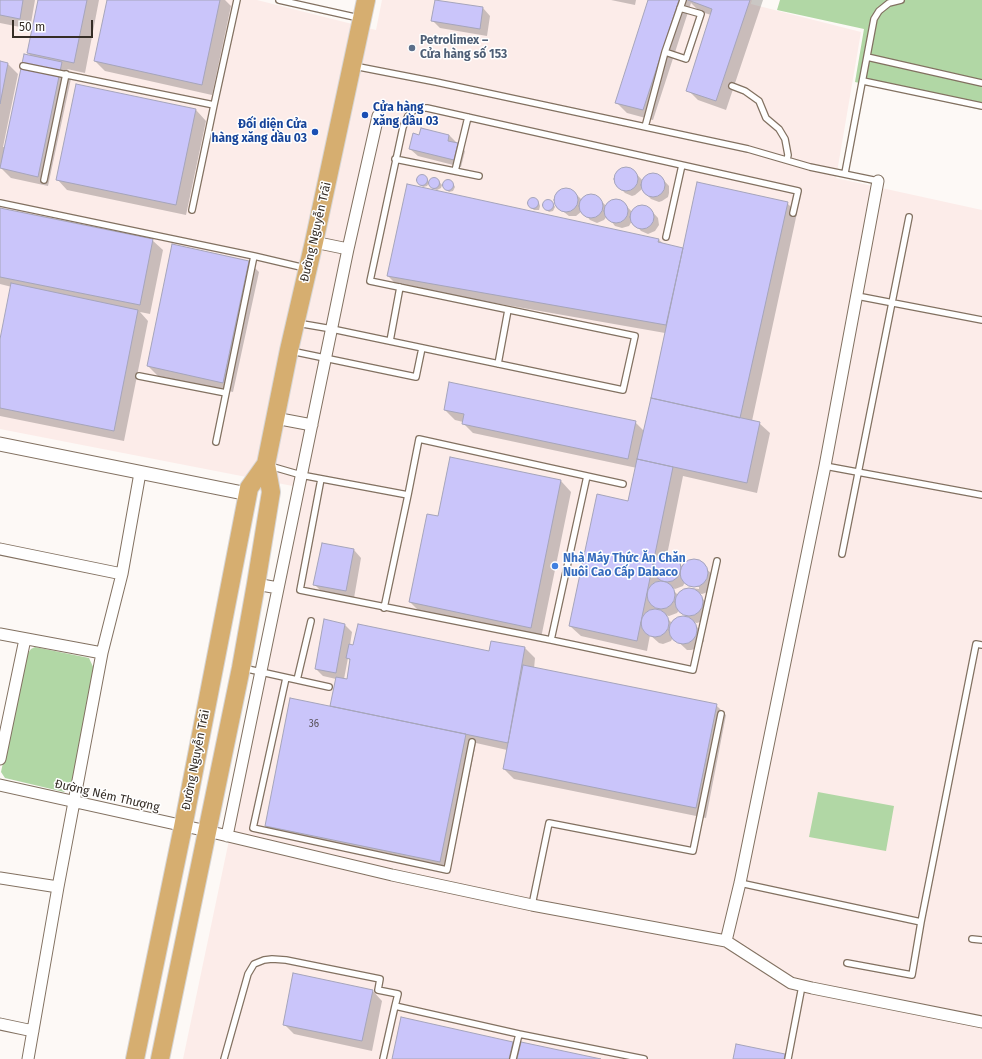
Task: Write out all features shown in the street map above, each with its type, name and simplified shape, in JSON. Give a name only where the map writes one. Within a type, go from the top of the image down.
[{"type":"highway","name":"Đường Nguyễn Trãi","points":[[135,1059],[183,827],[248,494],[250,488],[266,464],[295,322],[314,242],[366,0]]},
{"type":"highway","name":"Đường Nguyễn Trãi","points":[[160,1059],[229,728],[256,584],[271,492],[266,464]]},
{"type":"street","points":[[227,836],[348,249],[378,116]]},
{"type":"street","points":[[878,181],[825,466],[740,884],[726,941],[786,980],[802,986],[982,1022]]},
{"type":"street","points":[[314,242],[348,249]]},
{"type":"street","points":[[276,418],[312,425]]},
{"type":"street","points":[[0,444],[248,494]]},
{"type":"street","points":[[28,1059],[58,887],[102,653],[122,574],[140,472]]},
{"type":"street","points":[[0,549],[122,574]]},
{"type":"street","points":[[256,584],[278,588]]},
{"type":"street","points":[[0,634],[102,653]]},
{"type":"street","points":[[0,759],[5,708],[25,639]]},
{"type":"street","points":[[229,728],[248,732]]},
{"type":"street","name":"Đường Ném Thượng","points":[[0,785],[183,827],[208,831],[392,875],[532,905],[726,941]]},
{"type":"street","points":[[0,878],[58,887]]},
{"type":"street","points":[[0,1024],[33,1031]]},
{"type":"lane","points":[[192,210],[237,0]]},
{"type":"lane","points":[[279,0],[361,19]]},
{"type":"lane","points":[[645,127],[665,52],[682,0]]},
{"type":"lane","points":[[845,173],[876,15],[889,3],[901,0]]},
{"type":"lane","points":[[665,52],[686,59],[701,14],[680,8]]},
{"type":"lane","points":[[867,57],[982,83]]},
{"type":"lane","points":[[352,65],[748,149],[810,167],[878,181]]},
{"type":"lane","points":[[23,66],[214,105]]},
{"type":"lane","points":[[44,180],[66,74]]},
{"type":"lane","points":[[863,81],[982,106]]},
{"type":"lane","points":[[732,86],[746,91],[759,101],[766,118],[779,129],[785,139],[788,155],[787,160]]},
{"type":"lane","points":[[295,322],[332,328],[623,390],[636,336],[370,281],[405,122],[408,116],[416,108],[427,108],[798,191],[793,214]]},
{"type":"lane","points":[[455,171],[468,117]]},
{"type":"lane","points":[[396,159],[479,176]]},
{"type":"lane","points":[[666,237],[682,165]]},
{"type":"lane","points":[[0,203],[254,256],[308,269]]},
{"type":"lane","points":[[842,554],[909,217]]},
{"type":"lane","points":[[216,442],[254,256]]},
{"type":"lane","points":[[390,341],[400,288]]},
{"type":"lane","points":[[857,296],[982,320]]},
{"type":"lane","points":[[498,364],[508,310]]},
{"type":"lane","points":[[289,350],[416,377],[422,348]]},
{"type":"lane","points":[[139,376],[226,393]]},
{"type":"lane","points":[[384,608],[419,439],[623,484]]},
{"type":"lane","points":[[266,464],[301,475],[408,495]]},
{"type":"lane","points":[[825,466],[982,494]]},
{"type":"lane","points":[[551,640],[587,476]]},
{"type":"lane","points":[[321,479],[300,590],[384,608],[551,640],[693,670],[717,561]]},
{"type":"lane","points":[[297,680],[311,621]]},
{"type":"lane","points":[[847,963],[912,975],[920,922],[976,644],[982,645]]},
{"type":"lane","points":[[241,668],[329,687]]},
{"type":"lane","points":[[286,678],[253,828],[447,870],[472,742]]},
{"type":"lane","points":[[532,905],[549,823],[693,851],[721,714]]},
{"type":"lane","points":[[740,884],[920,922]]},
{"type":"lane","points":[[972,939],[982,940]]},
{"type":"lane","points":[[224,1059],[248,974],[254,964],[264,960],[286,960],[380,979],[378,990],[398,994],[383,1059]]},
{"type":"lane","points":[[788,1059],[802,986]]},
{"type":"lane","points":[[395,1006],[519,1034],[644,1059]]},
{"type":"lane","points":[[513,1059],[519,1034]]},
{"type":"shaded area","points":[[0,0],[257,0],[376,30],[382,0],[752,0],[751,4],[861,32],[836,178],[982,210],[982,1059],[183,1059],[303,488],[0,429]]},
{"type":"green space","points":[[780,0],[982,0],[982,110],[855,82],[864,29],[777,10]]},
{"type":"green space","points":[[35,647],[89,658],[94,669],[71,786],[64,792],[5,778],[1,772],[26,656],[31,649]]},
{"type":"green space","points":[[818,792],[894,806],[886,851],[809,837]]},
{"type":"building","points":[[0,0],[23,0],[20,19],[0,15]]},
{"type":"building","points":[[38,0],[87,0],[74,63],[27,53]]},
{"type":"building","points":[[107,0],[220,0],[202,85],[94,61]]},
{"type":"building","points":[[435,0],[483,7],[480,29],[431,21]]},
{"type":"building","points":[[648,0],[679,0],[643,110],[615,103]]},
{"type":"building","points":[[688,0],[750,0],[716,101],[686,91],[712,9]]},
{"type":"building","points":[[24,54],[62,62],[38,177],[0,168]]},
{"type":"building","points":[[0,61],[8,63],[0,104]]},
{"type":"building","points":[[76,84],[196,109],[176,205],[56,180]]},
{"type":"building","points":[[421,128],[449,135],[448,141],[458,143],[454,160],[409,149],[413,133],[419,135]]},
{"type":"building","points":[[626,167],[635,170],[638,179],[635,188],[626,191],[617,188],[614,179],[617,170]]},
{"type":"building","points":[[653,173],[662,176],[665,185],[662,194],[653,197],[644,194],[641,185],[644,176]]},
{"type":"building","points":[[422,174],[426,176],[428,180],[426,184],[422,186],[418,184],[416,180],[418,176]]},
{"type":"building","points":[[434,177],[438,179],[440,183],[438,187],[434,189],[430,187],[428,183],[430,179]]},
{"type":"building","points":[[448,179],[452,181],[454,185],[452,189],[448,191],[444,189],[442,185],[444,181]]},
{"type":"building","points":[[697,182],[788,202],[740,418],[651,398]]},
{"type":"building","points":[[407,184],[659,239],[658,242],[683,248],[666,325],[387,276]]},
{"type":"building","points":[[566,188],[575,191],[578,200],[575,209],[566,212],[557,209],[554,200],[557,191]]},
{"type":"building","points":[[591,194],[600,197],[603,206],[600,215],[591,218],[582,215],[579,206],[582,197]]},
{"type":"building","points":[[533,197],[537,199],[539,203],[537,207],[533,209],[529,207],[527,203],[529,199]]},
{"type":"building","points":[[548,199],[552,201],[554,205],[552,209],[548,211],[544,209],[542,205],[544,201]]},
{"type":"building","points":[[616,199],[625,202],[628,211],[625,220],[616,223],[607,220],[604,211],[607,202]]},
{"type":"building","points":[[642,205],[651,208],[654,217],[651,226],[642,229],[633,226],[630,217],[633,208]]},
{"type":"building","points":[[0,208],[153,239],[140,305],[0,277]]},
{"type":"building","points":[[172,244],[249,261],[223,383],[147,366]]},
{"type":"building","points":[[11,283],[138,310],[114,431],[0,408],[0,339]]},
{"type":"building","points":[[449,382],[636,421],[628,459],[462,424],[464,414],[444,410]]},
{"type":"building","points":[[651,398],[760,422],[747,483],[637,459]]},
{"type":"building","points":[[450,457],[561,480],[531,628],[409,602],[427,514],[438,516]]},
{"type":"building","points":[[637,459],[673,467],[637,641],[569,626],[597,494],[628,501]]},
{"type":"building","points":[[322,543],[354,549],[346,591],[313,585]]},
{"type":"building","points":[[667,554],[677,558],[681,568],[677,578],[667,582],[657,578],[653,568],[657,558]]},
{"type":"building","points":[[694,559],[704,563],[708,573],[704,583],[694,587],[684,583],[680,573],[684,563]]},
{"type":"building","points":[[661,581],[671,585],[675,595],[671,605],[661,609],[651,605],[647,595],[651,585]]},
{"type":"building","points":[[689,588],[699,592],[703,602],[699,612],[689,616],[679,612],[675,602],[679,592]]},
{"type":"building","points":[[655,609],[665,613],[669,623],[665,633],[655,637],[645,633],[641,623],[645,613]]},
{"type":"building","points":[[683,616],[693,620],[697,630],[693,640],[683,644],[673,640],[669,630],[673,620]]},
{"type":"building","points":[[324,619],[345,624],[336,673],[315,669]]},
{"type":"building","points":[[358,624],[489,651],[491,641],[525,647],[508,743],[330,706],[336,677],[347,679],[350,659],[346,658],[349,644],[353,645]]},
{"type":"building","points":[[523,665],[717,704],[696,808],[503,769]]},
{"type":"building","points":[[290,698],[466,734],[440,862],[265,826]]},
{"type":"building","points":[[293,973],[373,990],[362,1041],[283,1025]]},
{"type":"building","points":[[401,1017],[513,1042],[509,1059],[392,1059]]},
{"type":"building","points":[[521,1042],[601,1059],[517,1059]]},
{"type":"building","points":[[736,1044],[785,1054],[784,1059],[733,1059]]},
{"type":"place","name":"Petrolimex – Cửa hàng số 153","points":[[412,48]]},
{"type":"place","name":"Cửa hàng xăng dầu 03","points":[[365,115]]},
{"type":"place","name":"Đối diện Cửa hàng xăng dầu 03","points":[[315,132]]},
{"type":"place","name":"Nhà Máy Thức Ăn Chăn Nuôi Cao Cấp Dabaco","points":[[555,566]]}]
